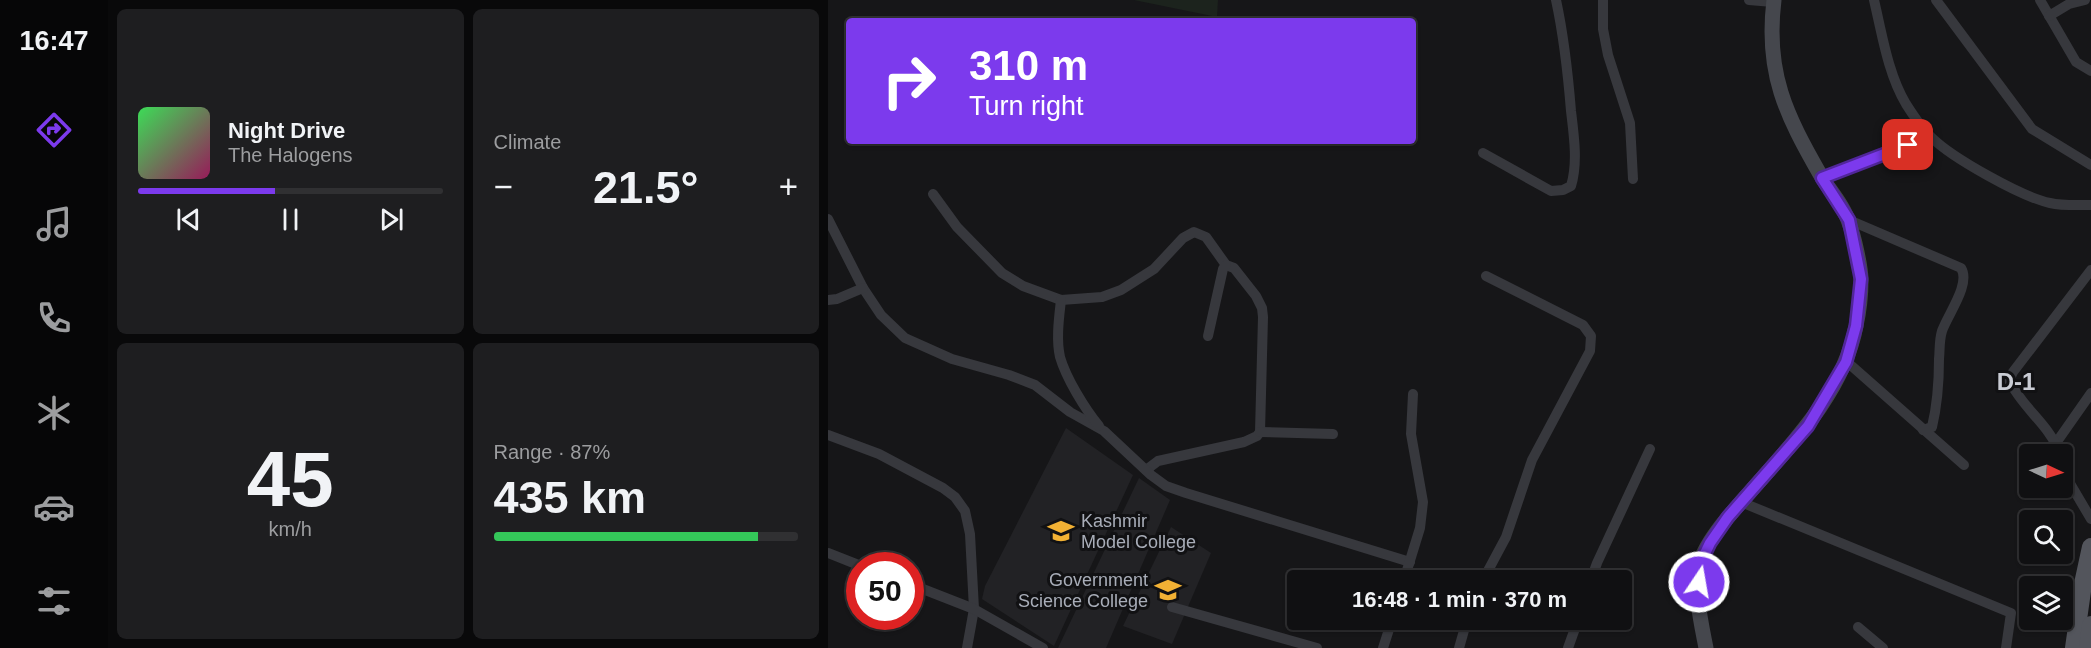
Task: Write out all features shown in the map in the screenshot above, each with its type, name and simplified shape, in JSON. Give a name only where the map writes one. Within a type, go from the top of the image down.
[{"type":"main road","points":[[1706,648],[1698,599],[1699,566],[1710,543],[1728,517],[1808,426],[1846,362],[1856,326],[1861,279],[1849,220],[1822,178],[1791,121],[1777,82],[1772,54],[1774,1]]},
{"type":"main road","points":[[2074,648],[2091,547]]},
{"type":"main road","points":[[2088,648],[2091,625]]},
{"type":"street","points":[[1483,153],[1551,191],[1563,190],[1571,186],[1575,174],[1574,136],[1564,40],[1556,0]]},
{"type":"street","points":[[1603,0],[1603,29],[1608,55],[1630,123],[1632,179]]},
{"type":"street","points":[[1749,0],[1774,1]]},
{"type":"street","points":[[1874,0],[1898,85],[1906,104],[1929,136],[1945,149],[2019,192],[2051,204],[2091,205]]},
{"type":"street","points":[[1936,0],[2032,129],[2091,165]]},
{"type":"street","points":[[2040,0],[2076,62],[2091,71]]},
{"type":"street","points":[[2049,15],[2069,4],[2085,0]]},
{"type":"street","points":[[1822,178],[1929,136]]},
{"type":"street","points":[[933,194],[957,227],[1002,273],[1023,286],[1061,300],[1102,297],[1121,290],[1154,268],[1183,238],[1194,232],[1206,237],[1226,265],[1234,268],[1256,296],[1262,308],[1260,432],[1257,436],[1244,442],[1158,461],[1146,470]]},
{"type":"street","points":[[828,219],[863,288],[881,315],[905,338],[952,359],[1035,385],[1070,412],[1104,431]]},
{"type":"street","points":[[1849,220],[1961,268],[1965,274],[1964,283],[1939,341],[1938,376],[1932,428],[1923,430]]},
{"type":"street","points":[[1209,336],[1223,269],[1226,265]]},
{"type":"street","points":[[2055,444],[2037,417],[2013,390],[2009,381],[2013,372],[2091,270]]},
{"type":"street","points":[[1486,276],[1582,326],[1591,336],[1590,351],[1532,460],[1506,537],[1488,570]]},
{"type":"street","points":[[828,300],[837,299],[863,288]]},
{"type":"street","points":[[1061,300],[1058,329],[1060,356],[1069,377],[1092,417],[1104,431],[1166,486],[1410,562]]},
{"type":"street","points":[[1846,362],[1964,465]]},
{"type":"street","points":[[2061,444],[2091,393]]},
{"type":"street","points":[[1407,570],[1420,528],[1423,502],[1411,434],[1413,394]]},
{"type":"street","points":[[1260,432],[1333,434]]},
{"type":"street","points":[[828,435],[879,454],[943,488],[955,497],[965,511],[969,534],[974,609],[967,648]]},
{"type":"street","points":[[1595,570],[1650,449]]},
{"type":"street","points":[[2073,488],[2091,519]]},
{"type":"street","points":[[1741,502],[2011,613],[2006,648]]},
{"type":"street","points":[[828,553],[846,560]]},
{"type":"street","points":[[924,589],[974,609],[1043,648]]},
{"type":"street","points":[[1172,607],[1317,648]]},
{"type":"street","points":[[1858,627],[1883,648]]},
{"type":"street","points":[[1383,648],[1389,630]]},
{"type":"street","points":[[1460,648],[1464,630]]},
{"type":"street","points":[[1568,648],[1574,630]]},
{"type":"shaded area","points":[[1134,0],[1218,0],[1217,17]]},
{"type":"shaded area","name":"Kashmir Model College","points":[[1066,428],[1133,475],[1054,646],[982,599],[985,586]]},
{"type":"shaded area","points":[[1139,478],[1170,500],[1106,648],[1058,648]]},
{"type":"shaded area","name":"Government Science College","points":[[1171,527],[1211,553],[1172,644],[1123,626]]},
{"type":"place","name":"Kashmir Model College","points":[[1061,531]]},
{"type":"place","name":"Government Science College","points":[[1168,590]]},
{"type":"district","name":"D-1","points":[[2016,381]]},
{"type":"route","points":[[1699,582],[1699,566],[1710,543],[1728,517],[1808,426],[1846,362],[1856,326],[1861,279],[1849,220],[1822,178],[1908,145]]}]
